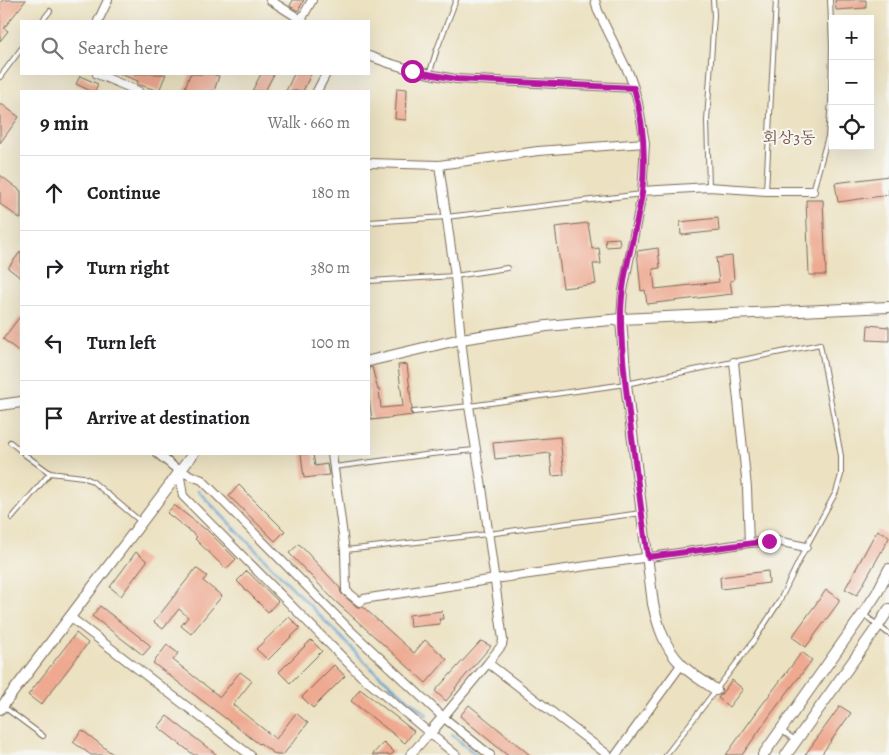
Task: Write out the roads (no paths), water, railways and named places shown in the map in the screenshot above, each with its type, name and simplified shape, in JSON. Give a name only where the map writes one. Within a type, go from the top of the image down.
[{"type":"street","points":[[98,20],[108,0]]},
{"type":"street","points":[[270,0],[300,20]]},
{"type":"street","points":[[302,20],[312,0]]},
{"type":"street","points":[[595,0],[598,11],[634,88],[644,143],[642,193],[623,291],[621,319],[626,384],[653,604],[666,644],[682,665],[716,690]]},
{"type":"street","points":[[370,56],[402,68],[456,79],[634,88]]},
{"type":"street","points":[[99,75],[136,90]]},
{"type":"street","points":[[318,90],[325,75]]},
{"type":"street","points":[[370,163],[439,164],[538,151],[644,143]]},
{"type":"street","points":[[410,755],[488,663],[502,645],[503,640],[469,406],[455,276],[439,164]]},
{"type":"street","points":[[642,193],[709,187],[766,191],[813,191]]},
{"type":"street","points":[[370,361],[461,340],[547,326],[621,319],[889,307]]},
{"type":"street","points":[[734,362],[747,488],[749,543]]},
{"type":"street","points":[[0,405],[20,402]]},
{"type":"street","points":[[159,455],[180,472],[202,480],[441,719],[490,755]]},
{"type":"street","points":[[1,707],[191,455]]},
{"type":"street","points":[[332,455],[345,550],[346,591],[360,602],[376,597],[749,543],[777,541],[806,547]]},
{"type":"street","points":[[180,472],[183,496],[361,676],[456,755]]},
{"type":"street","points":[[763,755],[863,614],[889,569]]},
{"type":"street","points":[[786,755],[889,609]]},
{"type":"street","points":[[70,617],[250,755]]},
{"type":"street","points":[[488,663],[608,755]]},
{"type":"street","points":[[616,755],[682,665]]},
{"type":"lane","points":[[429,74],[456,0]]},
{"type":"lane","points":[[709,187],[707,121],[714,15],[713,0]]},
{"type":"lane","points":[[766,191],[776,0]]},
{"type":"lane","points":[[813,191],[828,136],[830,119],[832,45],[830,0]]},
{"type":"lane","points":[[43,20],[50,11]]},
{"type":"lane","points":[[0,76],[20,50]]},
{"type":"lane","points":[[370,222],[446,217],[642,193]]},
{"type":"lane","points":[[370,281],[455,276],[508,268]]},
{"type":"lane","points":[[414,412],[626,384],[820,344],[841,456],[841,475],[836,492],[779,602],[754,639],[666,755]]},
{"type":"lane","points":[[10,442],[20,450]]},
{"type":"lane","points":[[334,467],[476,450]]},
{"type":"lane","points":[[25,455],[50,473],[83,477],[92,481],[142,522]]},
{"type":"lane","points":[[12,518],[50,473]]},
{"type":"lane","points":[[345,550],[488,534],[641,513]]},
{"type":"lane","points":[[863,614],[889,634]]},
{"type":"lane","points":[[1,707],[43,736]]},
{"type":"lane","points":[[780,730],[796,741]]},
{"type":"waterway","points":[[198,491],[371,668],[427,715]]},
{"type":"waterway","points":[[452,735],[476,755]]},
{"type":"district","name":"회상3동","points":[[789,138]]}]
